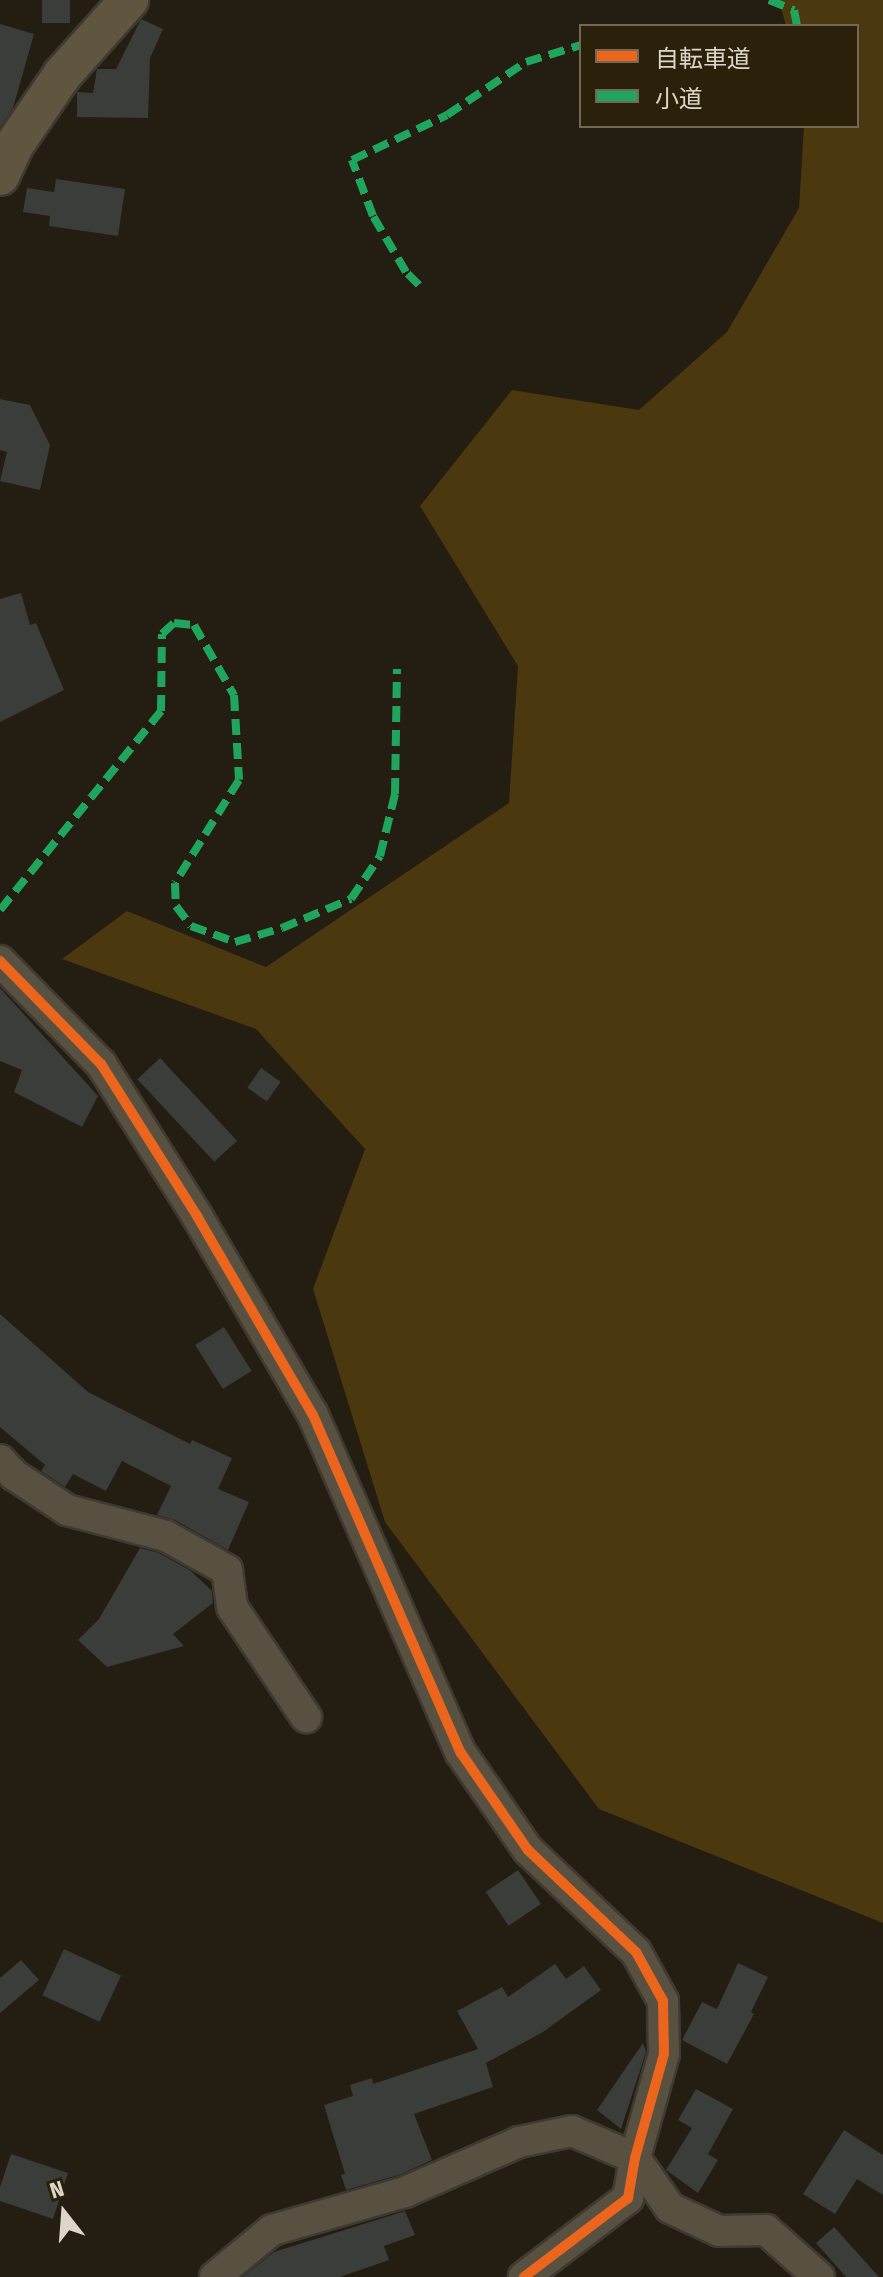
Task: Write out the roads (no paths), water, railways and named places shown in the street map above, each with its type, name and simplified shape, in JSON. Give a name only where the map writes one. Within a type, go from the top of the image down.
[{"type":"main road","points":[[0,176],[15,144],[62,75],[129,0]]},
{"type":"street","points":[[0,961],[101,1064],[197,1216],[313,1415],[461,1753],[528,1850],[636,1952],[663,2001],[664,2054],[635,2158],[628,2198],[524,2277]]},
{"type":"street","points":[[0,1460],[14,1475],[67,1510],[166,1536],[227,1570],[232,1607],[306,1717]]},
{"type":"street","points":[[215,2277],[272,2230],[405,2192],[519,2142],[572,2131],[635,2158],[670,2208],[719,2231],[766,2230],[819,2277]]}]
